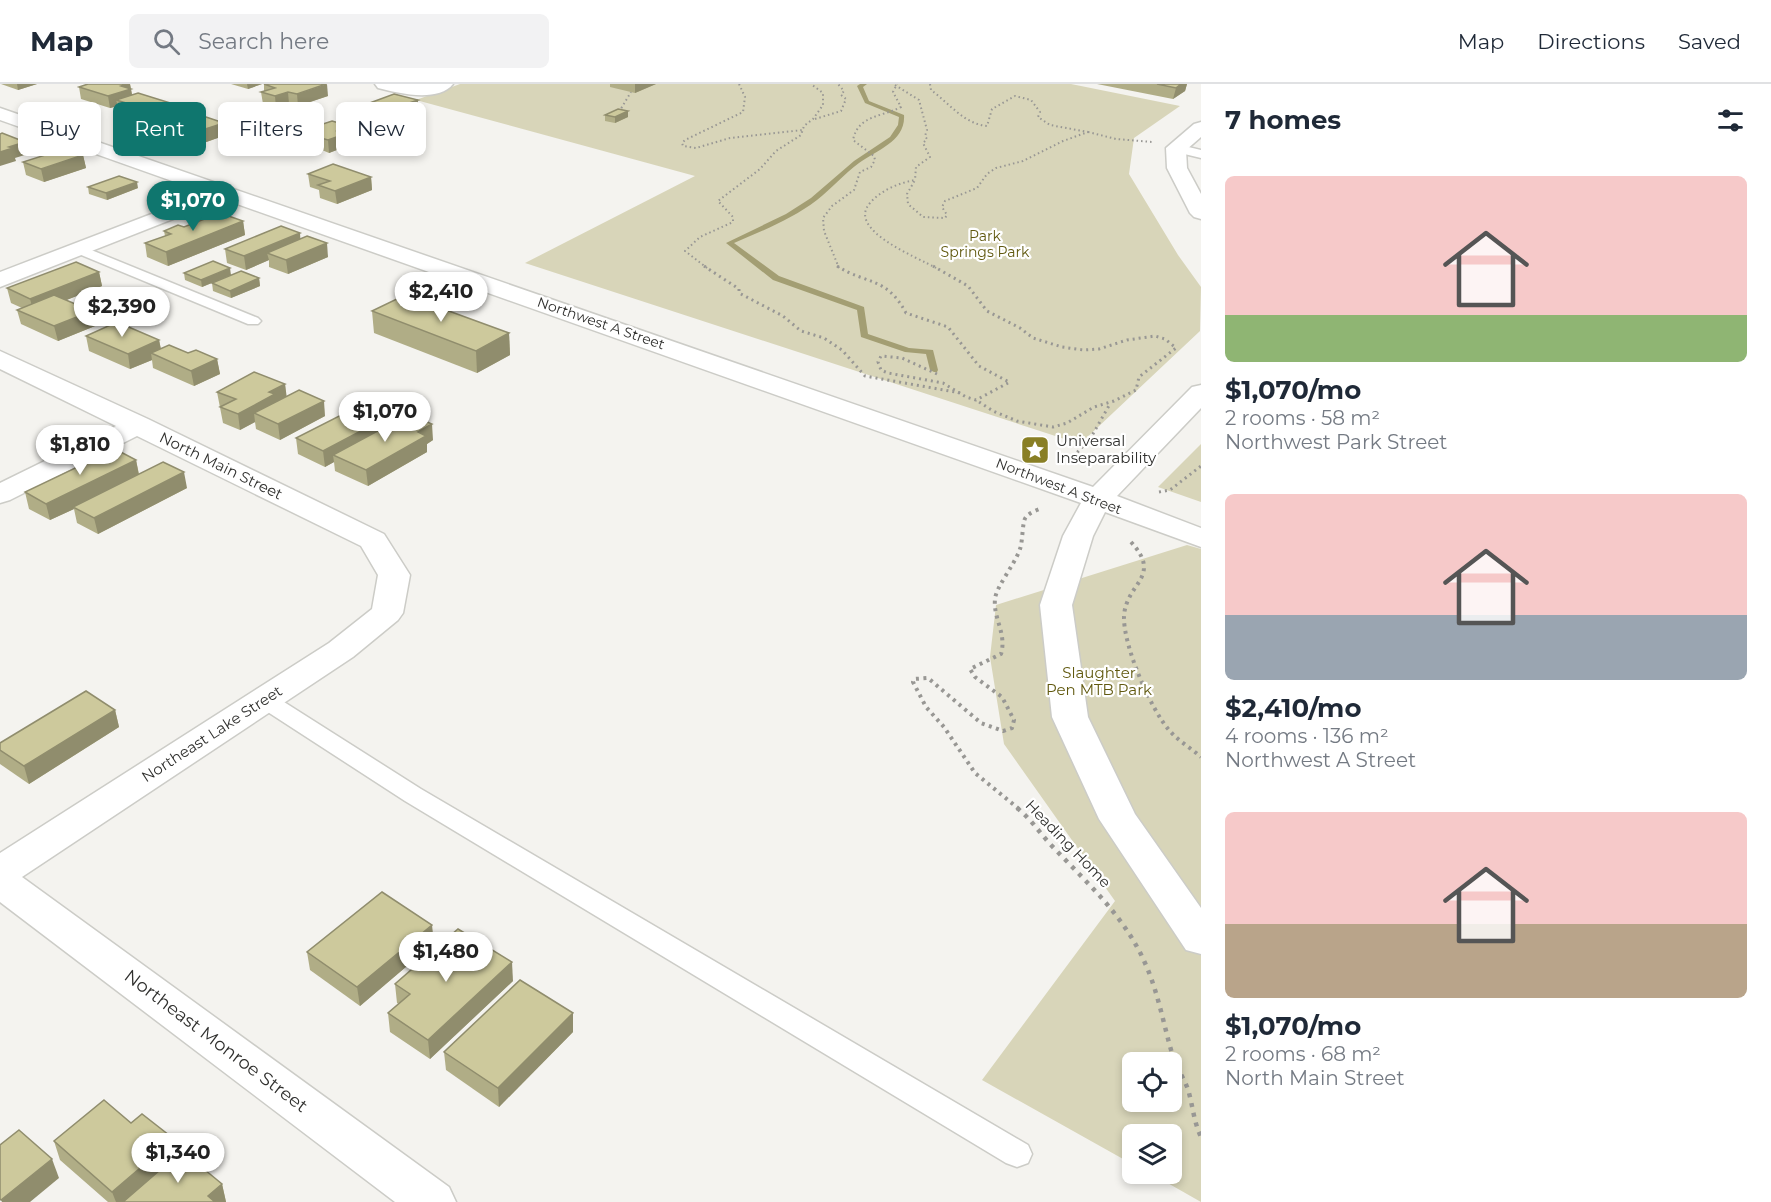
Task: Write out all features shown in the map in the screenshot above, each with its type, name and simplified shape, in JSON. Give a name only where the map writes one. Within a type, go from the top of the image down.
[{"type":"street","points":[[384,84],[410,91],[426,91],[444,84]]},
{"type":"street","name":"Northwest A Street","points":[[0,114],[1074,490],[1201,538]]},
{"type":"street","points":[[1201,128],[1167,145],[1201,213]]},
{"type":"street","points":[[0,280],[222,193]]},
{"type":"street","name":"North Main Street","points":[[0,359],[373,540],[394,575]]},
{"type":"street","points":[[1201,393],[1097,500],[1078,536],[1056,605],[1070,717],[1118,819],[1201,939]]},
{"type":"street","points":[[0,494],[138,425]]},
{"type":"street","name":"Northeast Lake Street","points":[[0,872],[341,650],[387,613],[394,575]]},
{"type":"street","name":"Northeast Monroe Street","points":[[0,881],[432,1202]]},
{"type":"lane","points":[[1167,145],[1201,154]]},
{"type":"lane","points":[[79,249],[253,321]]},
{"type":"lane","points":[[265,700],[413,795],[1017,1154]]},
{"type":"path","points":[[739,84],[744,89],[746,102],[743,112],[685,140],[682,143],[683,146],[696,148],[730,138],[803,130]]},
{"type":"path","points":[[811,84],[823,95],[823,105],[813,119],[804,126],[801,135],[776,151],[760,168],[718,201],[733,216],[733,222],[724,229],[694,238],[685,251],[690,258],[726,278],[739,289],[740,293],[783,316],[801,331],[824,338],[842,350],[865,376],[961,393]]},
{"type":"path","points":[[813,119],[841,111],[846,99],[841,95],[844,91],[837,84]]},
{"type":"path","points":[[930,84],[931,90],[952,105],[955,112],[975,125],[987,126],[992,109],[1016,96],[1031,100],[1040,112],[1038,117],[1050,125],[1116,139],[1167,145]]},
{"type":"path","points":[[976,400],[1009,382],[979,366],[948,327],[906,313],[900,298],[890,288],[868,277],[846,272],[837,267],[834,262],[833,253],[828,246],[824,231],[823,218],[827,211],[854,190],[858,174],[871,167],[875,160],[874,156],[853,140],[853,135],[867,118],[892,112],[901,107],[893,92],[896,85],[919,100],[927,130],[925,136],[927,139],[923,143],[930,157],[916,167],[915,181],[907,194],[908,204],[923,217],[945,218],[942,207],[945,201],[977,188],[982,177],[993,169],[1020,162],[1042,153],[1067,138],[1089,132]]},
{"type":"path","points":[[618,115],[631,92]]},
{"type":"path","points":[[915,181],[912,180],[885,191],[870,201],[865,210],[864,220],[872,232],[968,286],[987,311],[1020,328],[1033,338],[1062,347],[1099,349],[1127,340],[1155,336],[1176,348],[1152,368],[1142,372],[1137,379],[1136,390],[1117,398],[1110,404],[1090,439],[1069,461],[1074,466]]},
{"type":"path","points":[[937,374],[893,355],[881,356],[878,362],[881,370],[888,373],[943,383],[990,410],[1023,422],[1045,426],[1063,425],[1099,405],[1110,404]]},
{"type":"path","points":[[1154,492],[1170,490],[1201,466]]},
{"type":"path","name":"Heading Home","points":[[1051,508],[1037,510],[1026,516],[1023,522],[1024,539],[1009,573],[996,590],[994,611],[1002,630],[1001,654],[996,658],[978,662],[970,669],[975,678],[992,687],[1006,702],[1014,720],[1011,728],[1008,731],[996,731],[979,722],[928,678],[922,676],[914,679],[913,682],[926,707],[944,728],[975,773],[1031,819],[1048,843],[1103,898],[1124,926],[1145,963],[1169,1036],[1174,1060],[1190,1092],[1194,1122],[1201,1137]]},
{"type":"path","points":[[1129,540],[1143,555],[1144,566],[1140,584],[1124,612],[1128,644],[1154,707],[1168,730],[1201,757]]},
{"type":"green space","name":"Park Springs Park","points":[[460,84],[1071,84],[1180,106],[1134,138],[1129,174],[1178,255],[1201,287],[1200,331],[1080,444],[525,263],[695,176],[416,100]]},
{"type":"green space","points":[[1201,444],[1201,502],[1158,487]]},
{"type":"green space","name":"Slaughter Pen MTB Park","points":[[1187,545],[1201,549],[1201,1202],[1169,1184],[1182,1184],[1182,1124],[1122,1124],[1122,1158],[982,1080],[1115,901],[1004,744],[990,657],[996,605]]},
{"type":"building","points":[[88,84],[127,84],[121,86],[131,89],[108,96],[79,87]]},
{"type":"building","points":[[264,84],[326,84],[297,94],[288,92],[275,96],[261,92],[275,88]]},
{"type":"building","points":[[1157,84],[1181,84],[1176,88]]},
{"type":"building","points":[[138,93],[167,102],[123,102],[116,100]]},
{"type":"building","points":[[394,94],[418,100],[412,102],[372,102]]},
{"type":"building","points":[[618,109],[628,111],[615,117],[605,115]]},
{"type":"building","points":[[206,117],[218,121],[218,125],[206,129]]},
{"type":"building","points":[[336,122],[336,137],[324,139],[324,124]]},
{"type":"building","points":[[0,134],[18,139],[18,144],[0,152]]},
{"type":"building","points":[[42,156],[80,156],[41,169],[23,162]]},
{"type":"building","points":[[333,164],[371,177],[335,191],[318,185],[330,181],[308,174]]},
{"type":"building","points":[[119,176],[137,182],[106,193],[88,187]]},
{"type":"building","points":[[220,213],[243,221],[166,252],[145,243],[171,234],[164,231],[178,225],[184,227]]},
{"type":"building","points":[[281,226],[300,233],[244,256],[225,249]]},
{"type":"building","points":[[307,236],[327,243],[286,260],[267,253]]},
{"type":"building","points":[[213,261],[230,268],[201,280],[184,273]]},
{"type":"building","points":[[76,262],[99,272],[30,299],[7,288]]},
{"type":"building","points":[[241,271],[259,278],[230,291],[212,283]]},
{"type":"building","points":[[54,295],[92,311],[54,326],[17,310]]},
{"type":"building","points":[[405,295],[509,333],[476,351],[372,311]]},
{"type":"building","points":[[117,322],[159,340],[128,354],[86,336]]},
{"type":"building","points":[[169,345],[188,353],[196,350],[217,359],[191,371],[151,353]]},
{"type":"building","points":[[254,372],[285,384],[269,392],[275,394],[238,414],[220,407],[236,399],[217,392]]},
{"type":"building","points":[[299,390],[324,401],[278,424],[254,413]]},
{"type":"building","points":[[349,411],[376,423],[323,451],[296,438]]},
{"type":"building","points":[[409,414],[432,424],[418,432],[426,436],[366,470],[333,455]]},
{"type":"building","points":[[115,449],[136,460],[46,504],[25,492]]},
{"type":"building","points":[[163,462],[184,472],[94,518],[73,507]]},
{"type":"building","points":[[86,691],[115,710],[24,766],[0,750],[0,743]]},
{"type":"building","points":[[382,892],[432,925],[357,987],[307,952]]},
{"type":"building","points":[[458,929],[512,962],[428,1040],[388,1013],[410,994],[395,984]]},
{"type":"building","points":[[520,980],[573,1013],[498,1088],[444,1052]]},
{"type":"building","points":[[104,1100],[131,1123],[142,1114],[174,1139],[112,1192],[54,1141]]},
{"type":"building","points":[[19,1130],[52,1159],[1,1200],[0,1145]]},
{"type":"building","points":[[182,1151],[222,1184],[208,1196],[215,1202],[123,1202]]},
{"type":"waterway","points":[[864,84],[860,86],[867,102],[902,116],[892,139],[856,162],[807,204],[729,243],[776,278],[861,309],[864,335],[908,350],[930,352],[934,370]]},
{"type":"place","name":"Universal Inseparability","points":[[1035,450]]}]
